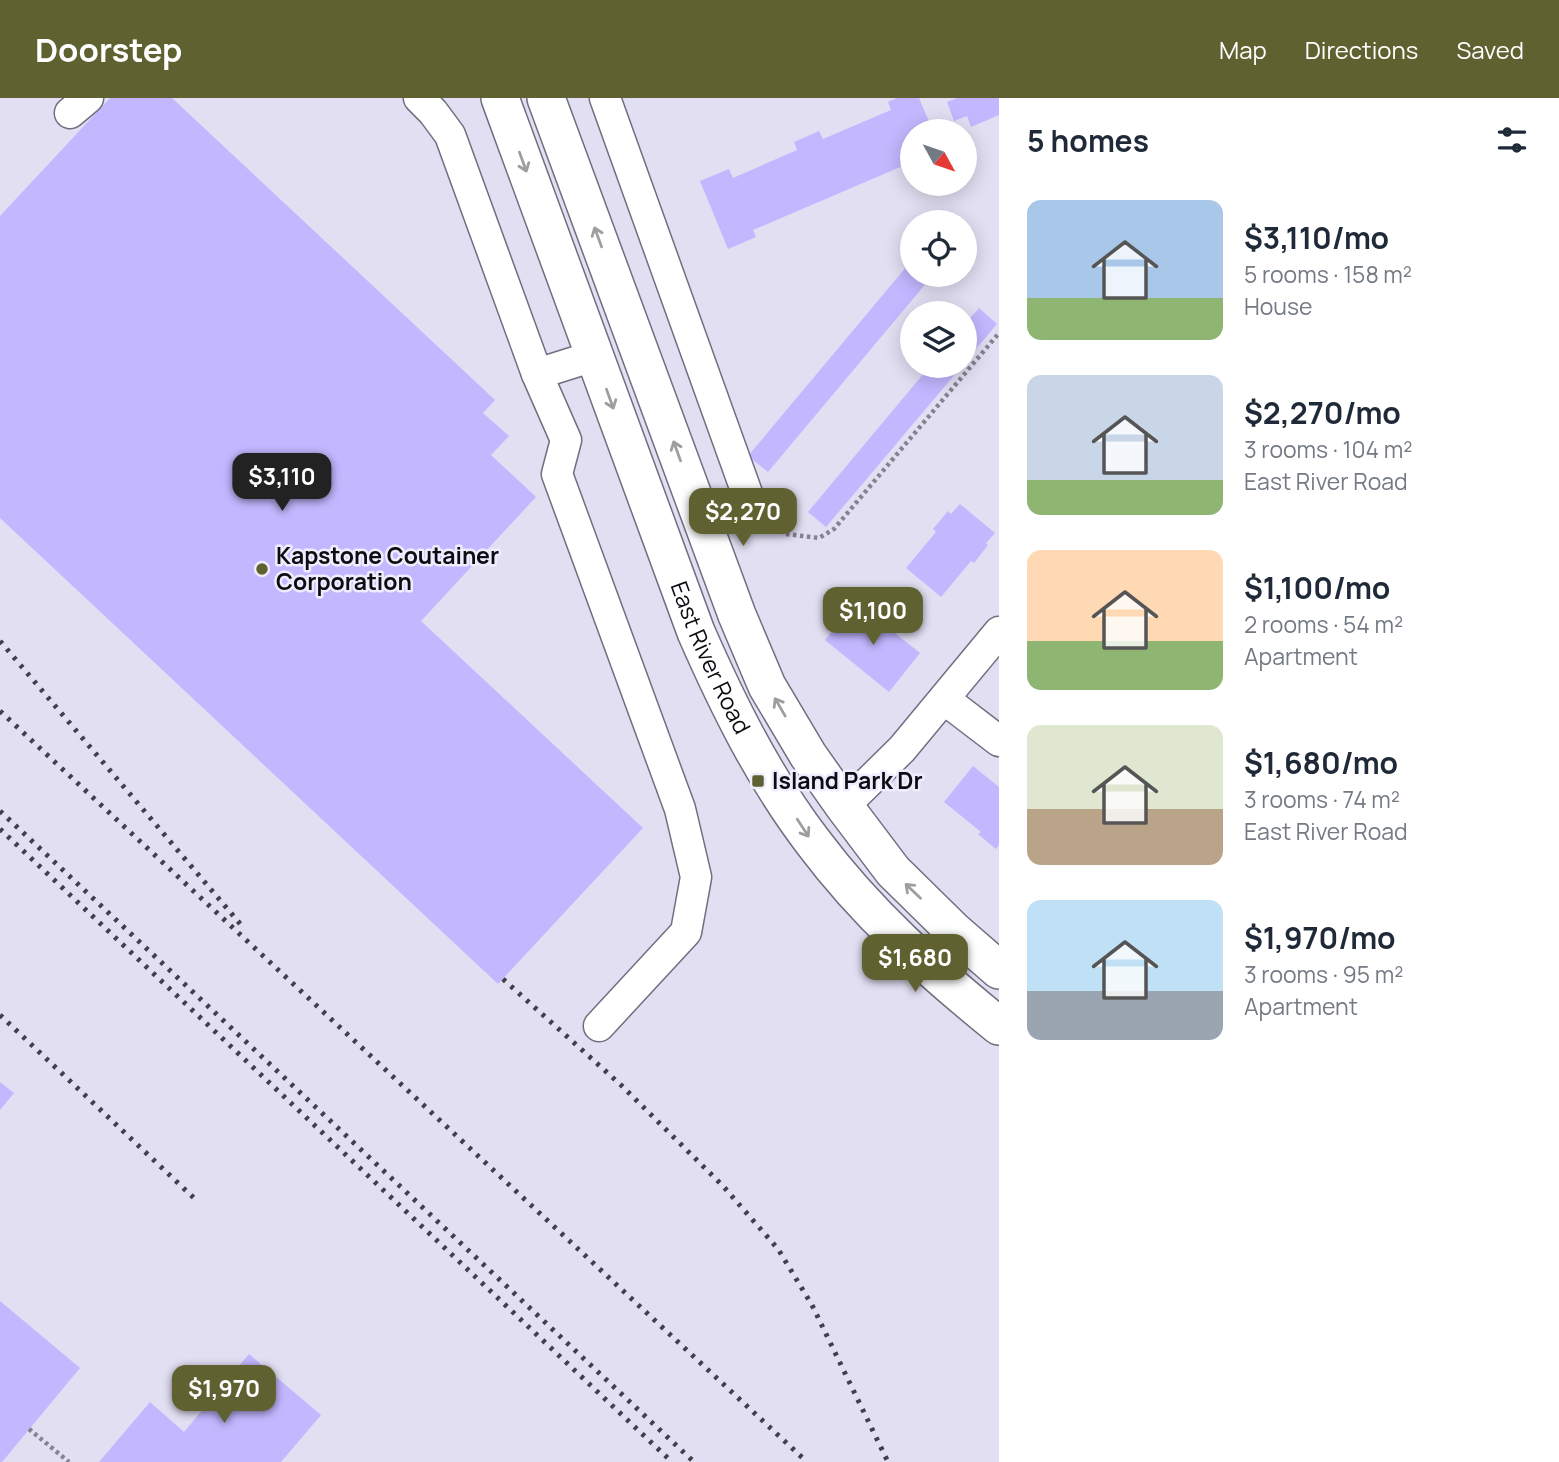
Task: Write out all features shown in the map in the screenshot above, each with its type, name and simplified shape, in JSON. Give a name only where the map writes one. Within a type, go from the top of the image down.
[{"type":"main road","name":"East River Road","points":[[500,98],[696,632],[729,708],[812,841],[857,896],[919,960],[999,1026]]},
{"type":"main road","name":"East River Road","points":[[547,98],[737,615],[767,686],[808,755],[893,872],[999,970]]},
{"type":"street","points":[[419,98],[450,135],[537,374],[566,440],[557,474],[680,809],[696,877],[686,932],[599,1026]]},
{"type":"street","points":[[605,98],[748,496],[753,505],[776,523]]},
{"type":"street","points":[[537,374],[594,356]]},
{"type":"street","points":[[844,806],[902,749],[999,632]]},
{"type":"street","points":[[944,699],[999,741]]},
{"type":"path","points":[[776,523],[819,538],[834,529],[999,333]]},
{"type":"path","points":[[29,1429],[69,1462]]},
{"type":"building","name":"Kapstone Coutainer Corporation","points":[[110,98],[172,98],[495,400],[483,413],[509,436],[491,455],[536,497],[421,621],[643,828],[498,984],[0,518],[0,216]]},
{"type":"building","points":[[897,98],[919,98],[928,119],[900,119],[900,167],[753,230],[756,237],[728,249],[700,181],[729,169],[733,178],[797,150],[794,142],[819,131],[823,139],[891,110],[888,102]]},
{"type":"building","points":[[957,98],[999,98],[999,115],[977,124],[977,119],[968,119],[967,116],[953,119],[947,102]]},
{"type":"building","points":[[900,274],[900,287],[923,287],[911,301],[900,301],[900,314],[768,472],[748,456]]},
{"type":"building","points":[[979,308],[997,324],[977,348]]},
{"type":"building","points":[[920,378],[952,378],[826,527],[808,512]]},
{"type":"building","points":[[960,504],[995,533],[974,563],[971,561],[941,597],[906,568],[936,532],[933,529],[948,511],[951,514]]},
{"type":"building","points":[[856,602],[920,653],[889,692],[825,640]]},
{"type":"building","points":[[973,766],[999,787],[999,845],[996,849],[978,834],[981,832],[944,802]]},
{"type":"building","points":[[0,1082],[14,1093],[0,1110]]},
{"type":"building","points":[[0,1301],[80,1368],[2,1462],[0,1462]]},
{"type":"building","points":[[249,1354],[321,1415],[281,1462],[99,1462],[150,1402],[184,1432]]},
{"type":"railway","points":[[0,641],[242,926]]},
{"type":"railway","points":[[0,711],[807,1462]]},
{"type":"railway","points":[[0,811],[694,1462]]},
{"type":"railway","points":[[0,829],[672,1462]]},
{"type":"railway","points":[[503,979],[621,1085],[723,1186],[778,1249],[812,1305],[888,1462]]},
{"type":"railway","points":[[0,1015],[195,1199]]},
{"type":"place","name":"Kapstone Coutainer Corporation","points":[[262,569]]},
{"type":"place","name":"Island Park Dr","points":[[758,781]]}]
